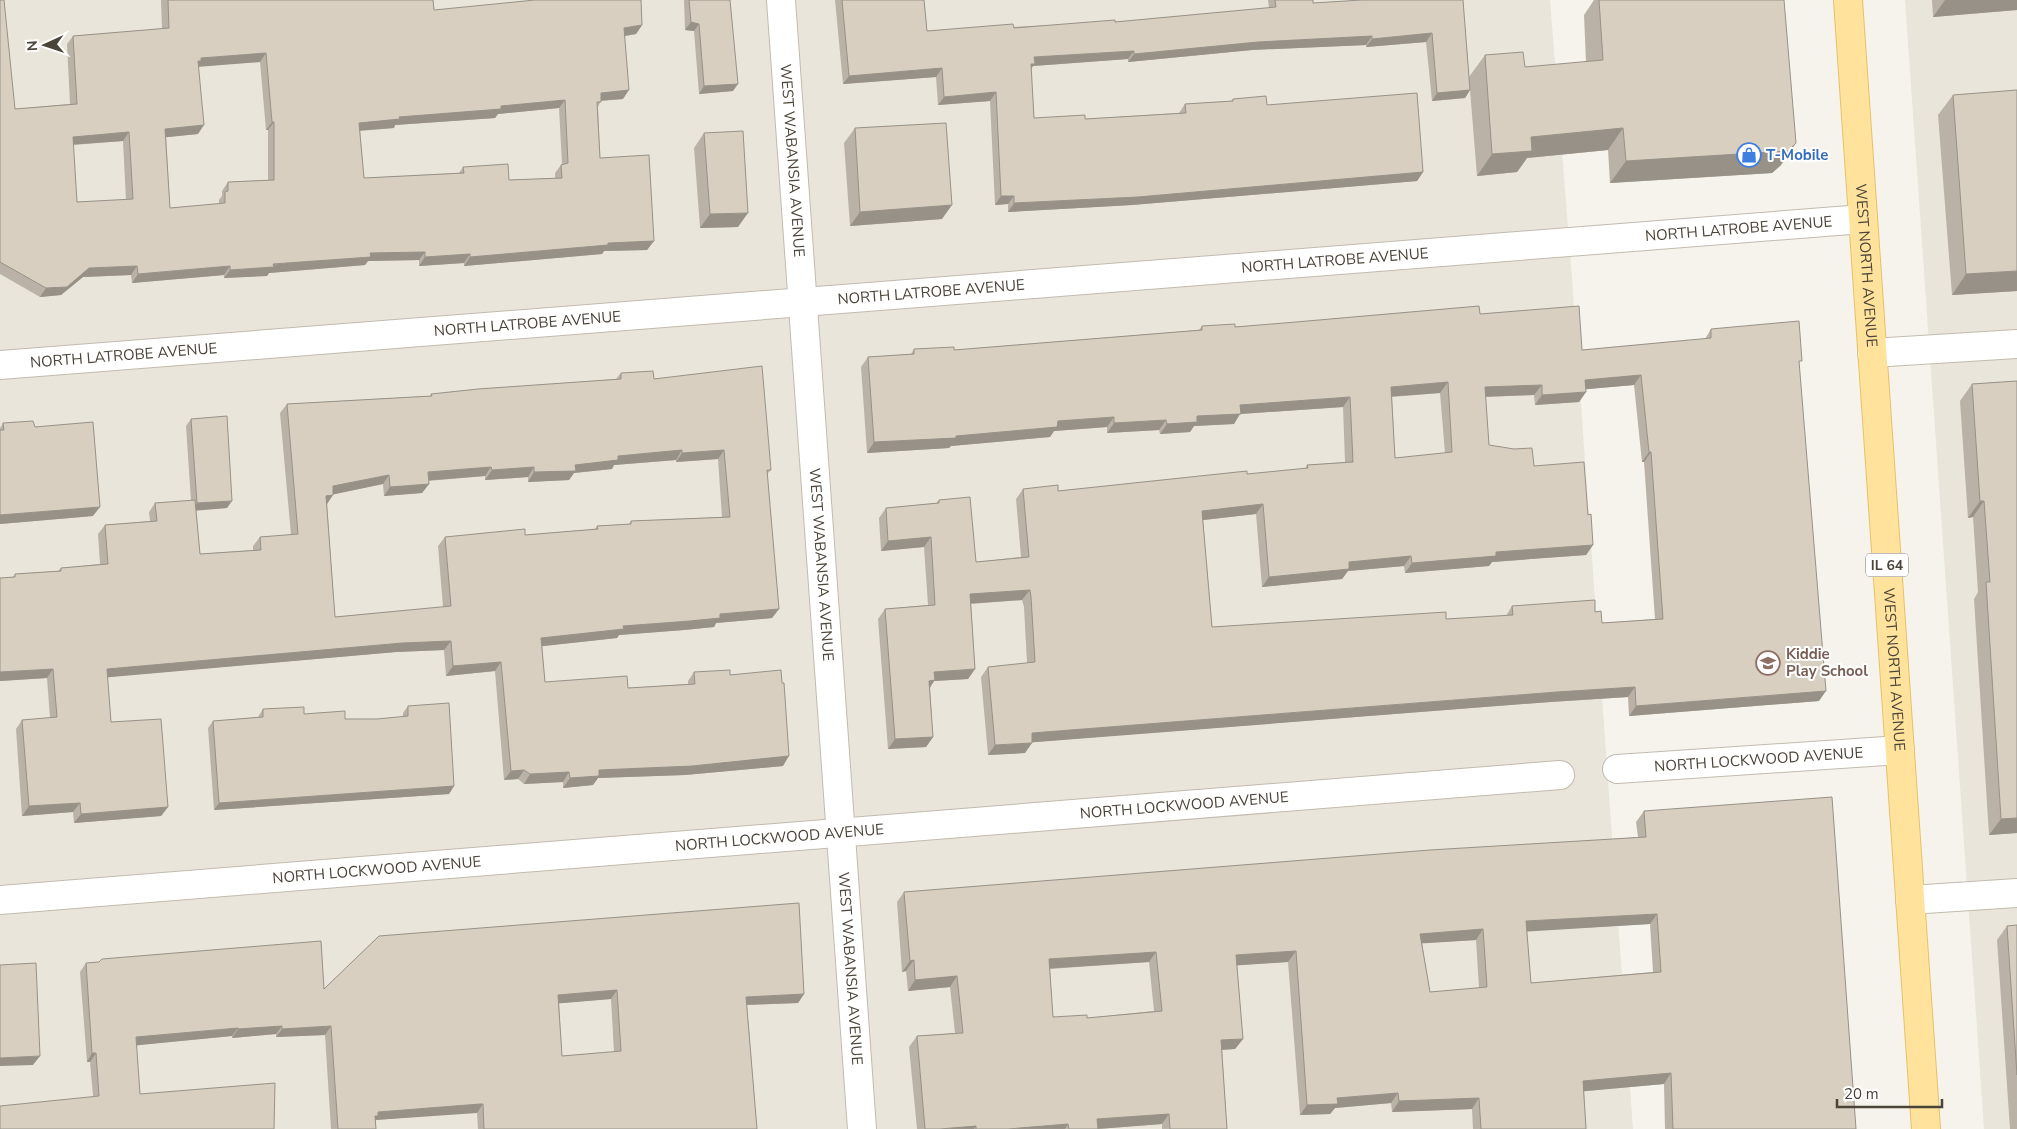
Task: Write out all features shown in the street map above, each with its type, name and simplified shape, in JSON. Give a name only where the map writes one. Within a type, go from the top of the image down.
[{"type":"main road","name":"WEST NORTH AVENUE","points":[[1848,0],[1926,1129]]},
{"type":"street","name":"WEST WABANSIA AVENUE","points":[[781,0],[862,1129]]},
{"type":"street","name":"NORTH LATROBE AVENUE","points":[[0,365],[1863,220]]},
{"type":"street","points":[[1872,353],[2017,344]]},
{"type":"street","name":"NORTH LOCKWOOD AVENUE","points":[[1617,769],[1900,750]]},
{"type":"street","name":"NORTH LOCKWOOD AVENUE","points":[[0,900],[1560,775]]},
{"type":"street","points":[[1910,900],[2017,893]]},
{"type":"shaded area","points":[[0,0],[1550,0],[1571,265],[1633,1129],[0,1129]]},
{"type":"shaded area","points":[[1905,0],[2017,0],[2017,1129],[1984,1129]]},
{"type":"building","points":[[0,0],[4,0],[15,109],[77,104],[73,36],[169,28],[168,0],[433,0],[434,10],[535,0],[641,0],[642,25],[624,28],[629,90],[601,93],[601,102],[597,102],[600,158],[649,155],[654,241],[608,243],[608,245],[470,257],[470,254],[425,257],[425,252],[370,253],[371,257],[273,264],[274,267],[230,270],[230,266],[138,274],[137,266],[89,268],[67,287],[46,288],[0,262]],"holes":[[[266,53],[272,122],[274,122],[274,180],[228,182],[228,191],[225,192],[225,203],[170,208],[165,129],[204,125],[198,61],[201,61],[201,58]],[[565,100],[568,163],[561,165],[562,178],[509,180],[508,164],[463,167],[464,173],[364,178],[359,123],[400,119],[399,117],[501,109],[501,106]],[[129,132],[133,199],[77,202],[73,137]]]},
{"type":"building","points":[[689,0],[730,0],[738,84],[704,86],[699,24],[691,22]]},
{"type":"building","points":[[842,0],[924,0],[927,31],[1013,24],[1014,28],[1115,20],[1115,22],[1276,7],[1275,0],[1313,0],[1313,3],[1362,0],[1463,0],[1470,90],[1437,93],[1432,33],[1372,39],[1372,36],[1258,42],[1134,54],[1134,51],[1034,57],[1035,64],[1031,64],[1034,118],[1085,115],[1085,119],[1186,113],[1185,104],[1233,101],[1233,99],[1266,96],[1267,105],[1417,93],[1423,172],[1138,197],[1014,203],[1014,196],[1001,196],[996,92],[944,97],[942,68],[849,76]]},
{"type":"building","points":[[1599,0],[1784,0],[1796,143],[1788,151],[1626,161],[1623,128],[1531,137],[1532,151],[1492,154],[1485,55],[1523,52],[1525,67],[1603,60]]},
{"type":"building","points":[[2017,90],[2017,271],[1966,274],[1953,95]]},
{"type":"building","points":[[946,123],[952,205],[860,212],[855,128]]},
{"type":"building","points":[[743,131],[748,213],[710,214],[704,133]]},
{"type":"building","points":[[1479,306],[1480,314],[1579,306],[1582,350],[1711,338],[1711,329],[1799,321],[1802,361],[1799,361],[1826,691],[1636,706],[1635,687],[1557,692],[1032,733],[1032,743],[995,745],[988,667],[1035,662],[1030,590],[970,594],[975,669],[934,672],[935,680],[929,681],[933,737],[895,739],[885,609],[935,605],[931,537],[888,541],[886,508],[939,503],[939,500],[970,497],[976,562],[1029,557],[1023,489],[1058,485],[1058,491],[1247,471],[1247,474],[1308,468],[1307,465],[1353,462],[1350,397],[1240,405],[1241,414],[1197,416],[1197,422],[1167,424],[1166,420],[1114,423],[1114,417],[1058,421],[1057,427],[956,436],[956,438],[874,442],[868,357],[914,354],[914,349],[954,347],[954,350],[1202,330],[1202,326],[1235,324],[1235,327]],"holes":[[[1641,375],[1649,452],[1651,452],[1663,619],[1602,623],[1601,611],[1595,612],[1595,600],[1512,606],[1513,615],[1446,619],[1446,612],[1212,627],[1202,511],[1263,504],[1269,577],[1349,569],[1349,562],[1411,556],[1412,563],[1496,556],[1496,552],[1593,545],[1591,514],[1588,515],[1584,462],[1534,466],[1532,448],[1514,449],[1489,445],[1485,387],[1542,385],[1542,395],[1586,392],[1585,380]],[[1448,382],[1452,452],[1395,458],[1391,387]]]},
{"type":"building","points":[[762,366],[771,470],[767,470],[779,609],[720,614],[720,618],[623,626],[624,629],[541,638],[545,682],[627,676],[628,688],[695,684],[694,672],[730,670],[730,675],[781,670],[782,683],[784,683],[789,756],[692,766],[599,770],[599,776],[570,778],[569,772],[530,774],[524,770],[511,771],[501,662],[453,666],[451,641],[402,643],[107,669],[111,722],[161,719],[168,807],[81,814],[80,803],[29,806],[22,720],[57,717],[53,669],[0,672],[0,578],[15,577],[15,574],[61,571],[61,568],[108,564],[105,525],[157,521],[155,503],[195,500],[200,554],[261,550],[260,537],[298,534],[287,404],[432,396],[431,394],[478,389],[621,379],[621,373],[653,371],[654,379]],"holes":[[[682,450],[682,453],[724,450],[730,517],[631,521],[631,524],[597,526],[598,529],[525,535],[525,529],[445,537],[451,606],[335,617],[326,496],[333,495],[333,486],[389,475],[390,487],[429,484],[428,472],[491,467],[492,470],[534,467],[534,472],[576,471],[575,465],[618,460],[618,456]]]},
{"type":"building","points":[[2017,381],[2017,818],[2001,819],[1986,582],[1990,582],[1984,501],[1980,501],[1972,384]]},
{"type":"building","points":[[227,416],[232,501],[197,503],[191,419]]},
{"type":"building","points":[[33,421],[35,427],[93,422],[100,507],[0,515],[0,430],[4,430],[3,423]]},
{"type":"building","points":[[449,703],[454,786],[219,803],[213,721],[263,717],[263,709],[304,707],[304,714],[345,711],[345,719],[377,719],[408,716],[408,706]]},
{"type":"building","points":[[1832,797],[1856,1129],[1673,1129],[1671,1073],[1583,1081],[1586,1129],[1481,1129],[1479,1098],[1399,1101],[1398,1093],[1337,1098],[1338,1104],[1307,1105],[1296,951],[1236,955],[1243,1039],[1221,1040],[1227,1129],[1170,1129],[1169,1114],[1097,1119],[1098,1129],[1069,1129],[1068,1124],[1008,1129],[976,1129],[976,1126],[925,1129],[917,1036],[963,1033],[957,976],[915,980],[914,960],[910,961],[904,892],[1430,850],[1646,837],[1644,811]],"holes":[[[1657,914],[1661,972],[1531,983],[1526,921]],[[1483,929],[1487,987],[1430,992],[1420,934]],[[1156,952],[1162,1011],[1087,1018],[1087,1015],[1053,1017],[1049,959]]]},
{"type":"building","points":[[799,903],[804,994],[746,997],[757,1129],[484,1129],[483,1104],[480,1104],[378,1112],[378,1116],[375,1116],[376,1129],[338,1129],[331,1026],[282,1029],[282,1026],[136,1037],[140,1094],[275,1083],[274,1129],[0,1129],[0,1106],[99,1096],[96,1053],[92,1053],[86,963],[99,962],[102,959],[321,941],[324,989],[379,936]],"holes":[[[617,990],[621,1051],[562,1056],[558,995]]]},
{"type":"building","points":[[2017,925],[2017,1075],[2007,926]]},
{"type":"building","points":[[36,963],[40,1056],[0,1058],[0,965]]},
{"type":"place","name":"T-Mobile","points":[[1749,155]]},
{"type":"place","name":"Kiddie Play School","points":[[1768,663]]}]
